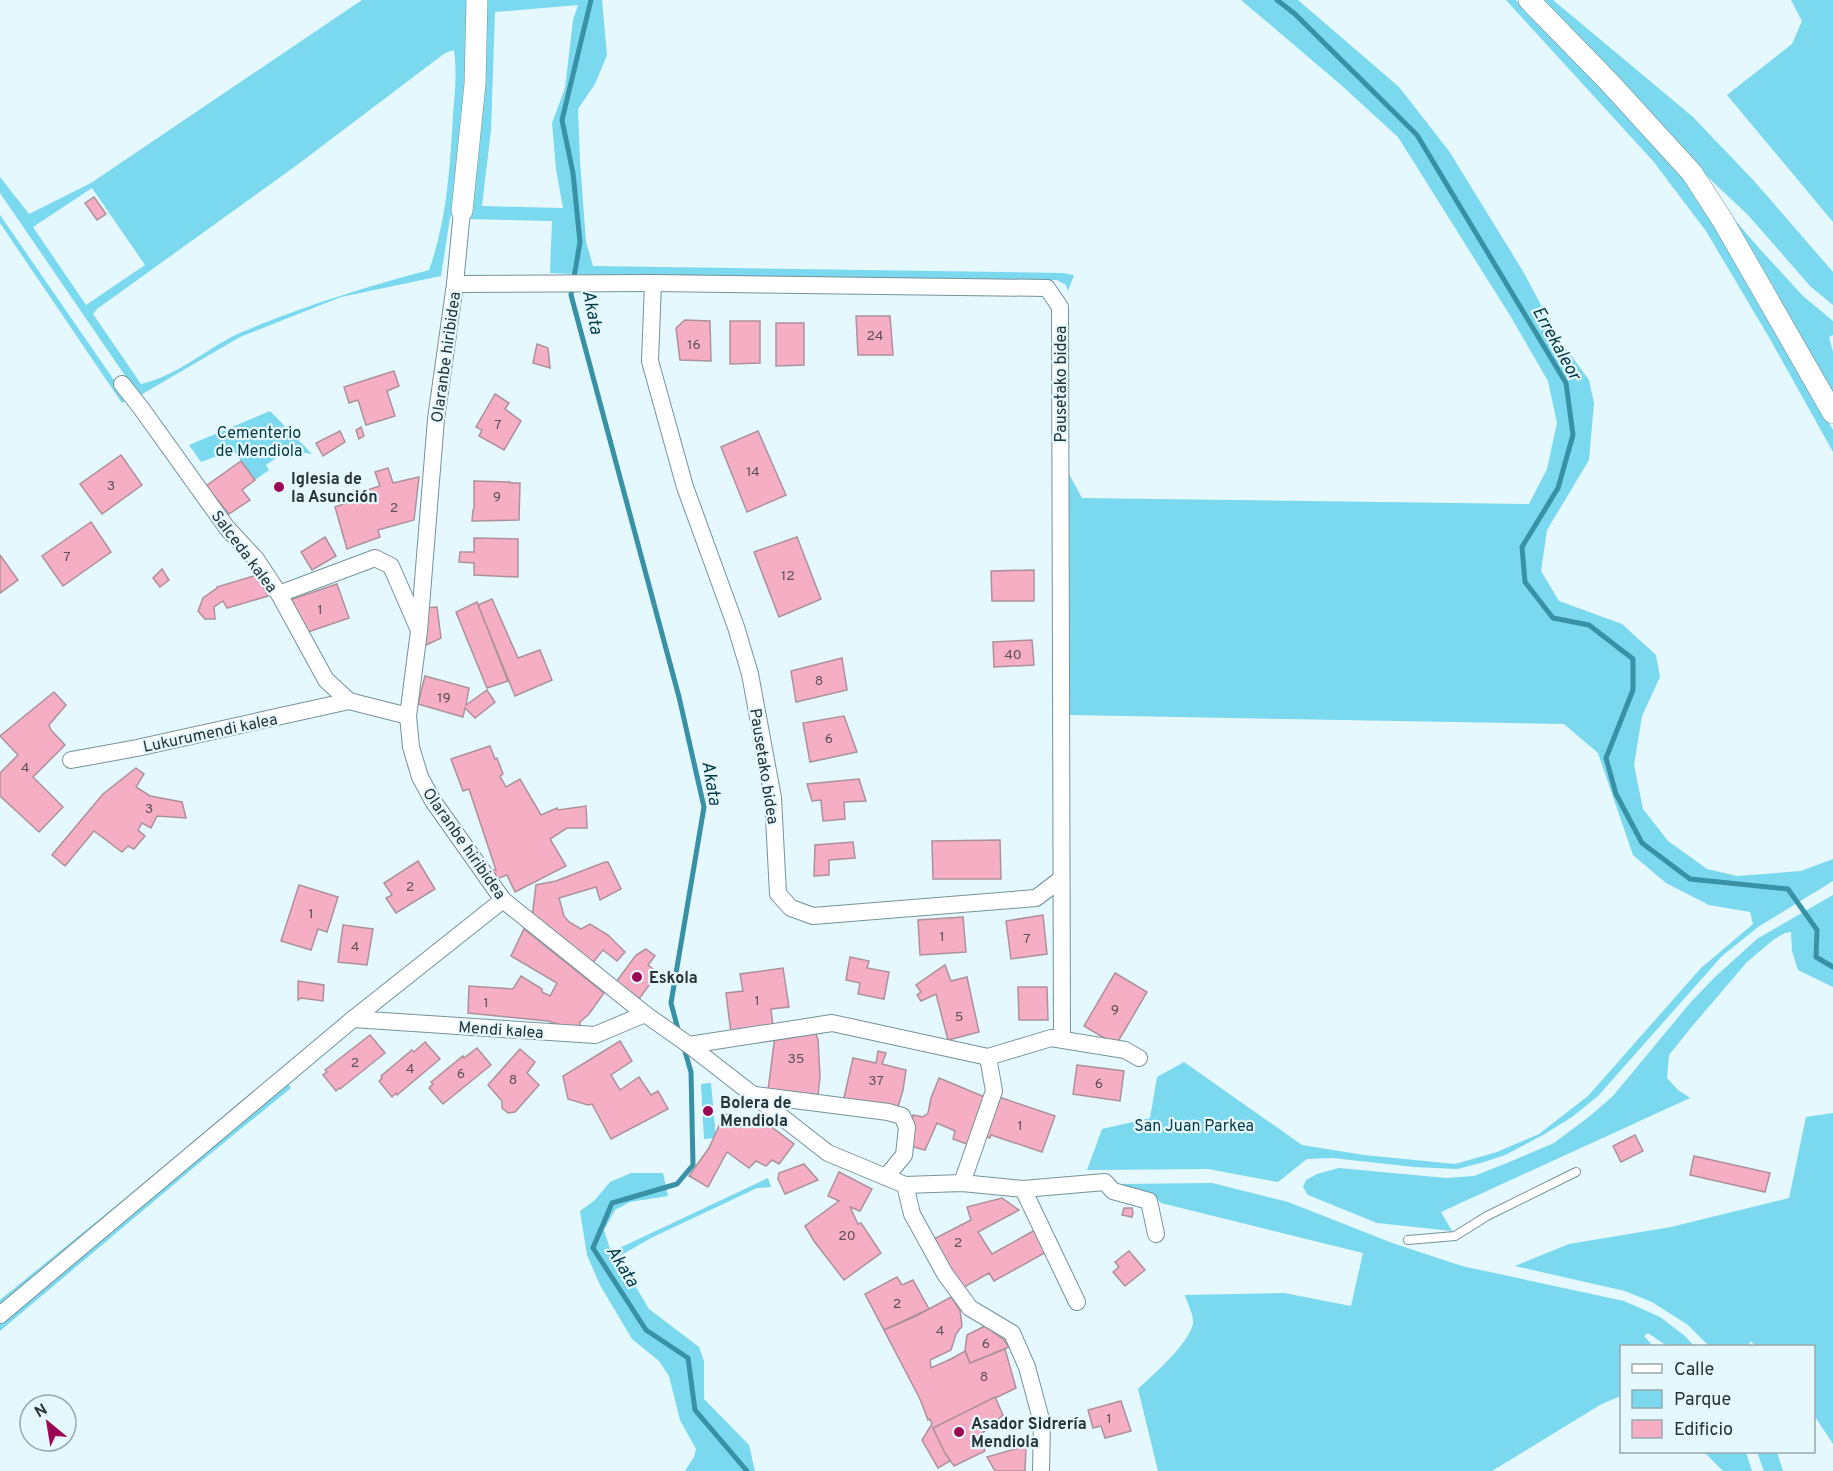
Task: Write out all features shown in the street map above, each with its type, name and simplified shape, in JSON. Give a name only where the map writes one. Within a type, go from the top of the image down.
[{"type":"street","points":[[462,211],[475,84],[477,0]]},
{"type":"street","points":[[1529,0],[1609,81],[1692,173],[1723,221],[1833,413]]},
{"type":"street","name":"Olaranbe hiribidea","points":[[462,211],[455,284],[436,419],[419,631],[408,716],[411,747],[420,777],[433,801],[503,900],[645,1014],[689,1045],[828,1153],[906,1185]]},
{"type":"street","name":"Pausetako bidea","points":[[653,283],[650,360],[685,487],[736,627],[750,674],[773,798],[778,894],[790,909],[813,916],[1036,898],[1061,879]]},
{"type":"street","name":"Pausetako bidea","points":[[455,284],[653,283],[1047,288],[1060,307],[1062,1039]]},
{"type":"street","name":"Salceda kalea","points":[[122,384],[227,528],[256,559],[279,594],[326,680],[349,701],[408,716]]},
{"type":"street","points":[[279,594],[375,558],[391,566],[419,631]]},
{"type":"street","name":"Lukurumendi kalea","points":[[71,760],[137,748],[349,701]]},
{"type":"street","points":[[0,1315],[353,1019],[503,900]]},
{"type":"street","name":"Mendi kalea","points":[[353,1019],[595,1035],[645,1014]]},
{"type":"street","points":[[689,1045],[832,1023],[988,1057],[1051,1038],[1125,1050],[1138,1058]]},
{"type":"street","points":[[962,1183],[994,1090],[988,1057]]},
{"type":"street","points":[[754,1095],[888,1112],[902,1116],[907,1127],[904,1155],[886,1177]]},
{"type":"street","points":[[1041,1471],[1042,1424],[1027,1367],[1012,1333],[970,1308],[945,1274],[912,1214],[906,1185],[962,1183],[1023,1189],[1106,1182],[1113,1191],[1149,1201],[1156,1234]]},
{"type":"street","points":[[1023,1189],[1077,1302]]},
{"type":"lane","points":[[1408,1240],[1455,1236],[1487,1216],[1576,1172]]},
{"type":"green space","points":[[362,0],[471,0],[454,211],[450,218],[441,276],[341,297],[240,337],[139,396],[0,193],[0,177],[29,214],[91,183]],"holes":[[[454,50],[455,91],[447,193],[440,232],[429,270],[335,298],[242,332],[168,375],[141,384],[93,314],[97,309],[297,165],[445,53]],[[92,188],[145,265],[86,305],[33,227]]]},
{"type":"green space","points":[[487,0],[602,0],[607,55],[595,84],[578,109],[586,242],[593,266],[1074,275],[1068,291],[1066,285],[1057,280],[669,278],[550,273],[552,221],[467,219]],"holes":[[[578,5],[573,20],[565,88],[552,123],[556,169],[563,208],[482,206],[491,130],[495,12]]]},
{"type":"green space","name":"San Juan Parkea","points":[[1241,0],[1298,0],[1399,87],[1449,151],[1524,273],[1559,339],[1589,380],[1594,403],[1589,460],[1547,530],[1541,571],[1559,601],[1622,624],[1656,655],[1660,677],[1642,716],[1634,765],[1643,809],[1668,841],[1707,869],[1737,876],[1801,871],[1833,859],[1833,881],[1758,927],[1722,956],[1598,1096],[1572,1117],[1505,1155],[1457,1169],[1414,1167],[1333,1158],[1307,1159],[1278,1182],[1208,1169],[1087,1170],[1102,1129],[1150,1118],[1157,1077],[1184,1062],[1302,1145],[1364,1155],[1455,1164],[1497,1152],[1539,1134],[1588,1096],[1701,968],[1753,924],[1750,912],[1709,905],[1666,883],[1633,855],[1598,753],[1564,724],[1070,715],[1069,474],[1082,498],[1529,504],[1547,469],[1557,423],[1548,381],[1511,317],[1398,137]]},
{"type":"green space","points":[[1506,0],[1516,0],[1645,133],[1691,189],[1833,430],[1833,452],[1706,231],[1653,161]]},
{"type":"green space","points":[[1537,0],[1553,0],[1693,117],[1755,182],[1833,272],[1833,305],[1811,287],[1748,215],[1713,182]]},
{"type":"green space","points":[[1791,0],[1833,0],[1833,222],[1727,95],[1792,44],[1802,21]]},
{"type":"green space","points":[[1722,205],[1803,296],[1833,321],[1833,335],[1829,337],[1833,352],[1833,400]]},
{"type":"green space","points":[[0,215],[127,399],[122,403],[0,223]]},
{"type":"green space","name":"Cementerio de Mendiola","points":[[270,411],[312,454],[300,452],[291,459],[285,452],[266,465],[269,470],[255,480],[233,450],[201,462],[189,445]]},
{"type":"green space","points":[[1833,895],[1833,987],[1798,970],[1792,951],[1791,932],[1773,940],[1747,962],[1669,1055],[1667,1078],[1678,1090],[1690,1098],[1441,1212],[1452,1231],[1377,1223],[1308,1195],[1303,1187],[1306,1180],[1317,1174],[1339,1168],[1446,1178],[1474,1176],[1554,1143],[1613,1096],[1690,1003],[1757,939]]},
{"type":"green space","points":[[287,1082],[291,1088],[0,1331],[0,1322]]},
{"type":"green space","name":"Bolera de Mendiola","points":[[711,1083],[716,1138],[704,1139],[701,1084]]},
{"type":"green space","points":[[1833,1113],[1833,1444],[1815,1417],[1815,1345],[1754,1345],[1751,1341],[1749,1345],[1708,1345],[1688,1325],[1652,1302],[1625,1291],[1515,1266],[1569,1244],[1671,1227],[1789,1198],[1806,1117]]},
{"type":"green space","points":[[176,1157],[0,1307],[0,1300]]},
{"type":"green space","points":[[631,1173],[663,1173],[668,1196],[630,1202],[615,1210],[604,1230],[611,1252],[768,1178],[771,1187],[757,1188],[651,1238],[618,1257],[649,1309],[699,1347],[704,1361],[704,1399],[749,1445],[755,1471],[685,1471],[696,1449],[680,1420],[669,1376],[659,1361],[632,1339],[600,1285],[587,1255],[580,1211],[595,1200],[610,1182]]},
{"type":"green space","points":[[1212,1183],[1288,1202],[1395,1244],[1462,1266],[1624,1301],[1660,1317],[1693,1345],[1666,1345],[1648,1333],[1644,1336],[1652,1345],[1620,1345],[1620,1397],[1600,1405],[1492,1471],[1158,1471],[1138,1389],[1170,1358],[1190,1331],[1193,1320],[1185,1295],[1284,1293],[1351,1306],[1363,1253],[1161,1203],[1157,1199],[1114,1190],[1120,1184]]},
{"type":"green space","points":[[1705,1453],[1746,1453],[1752,1471],[1723,1471]]},
{"type":"green space","points":[[1757,1453],[1777,1453],[1783,1471],[1764,1471]]},
{"type":"building","points":[[94,197],[106,214],[97,220],[85,203]]},
{"type":"building","points":[[856,316],[890,316],[893,355],[858,355]]},
{"type":"building","points":[[685,320],[710,321],[711,361],[680,360],[676,328]]},
{"type":"building","points":[[730,321],[760,321],[760,363],[730,364]]},
{"type":"building","points":[[776,323],[804,323],[804,365],[776,366]]},
{"type":"building","points":[[537,344],[548,348],[550,368],[533,363]]},
{"type":"building","points":[[394,371],[399,386],[387,391],[395,416],[366,425],[358,400],[349,403],[344,387]]},
{"type":"building","points":[[495,394],[509,403],[505,409],[521,421],[504,450],[479,436],[482,430],[476,427]]},
{"type":"building","points":[[361,427],[364,436],[359,439],[356,430]]},
{"type":"building","points":[[340,431],[345,442],[323,456],[316,443]]},
{"type":"building","points":[[758,431],[786,495],[747,512],[721,447]]},
{"type":"building","points":[[121,455],[142,485],[102,514],[80,484]]},
{"type":"building","points":[[241,461],[255,480],[242,490],[250,500],[229,514],[206,486]]},
{"type":"building","points":[[388,468],[393,483],[419,477],[414,520],[378,530],[380,537],[347,549],[335,507],[369,495],[367,490],[380,486],[375,472]]},
{"type":"building","points":[[474,481],[520,483],[519,520],[472,521]]},
{"type":"building","points":[[91,522],[111,552],[63,586],[42,556]]},
{"type":"building","points":[[325,537],[336,556],[312,570],[301,552]]},
{"type":"building","points":[[797,537],[821,599],[779,617],[754,552]]},
{"type":"building","points":[[474,538],[518,539],[518,577],[474,575],[474,563],[459,562],[460,552],[474,552]]},
{"type":"building","points":[[0,555],[18,580],[0,593]]},
{"type":"building","points":[[162,569],[169,580],[160,587],[153,578]]},
{"type":"building","points":[[1034,570],[1034,601],[992,601],[991,571]]},
{"type":"building","points":[[257,575],[268,596],[227,608],[223,601],[214,607],[215,619],[205,619],[198,611],[203,598],[217,587]]},
{"type":"building","points":[[337,584],[349,618],[302,634],[290,600]]},
{"type":"building","points":[[492,599],[518,658],[540,650],[552,680],[515,696],[478,605]]},
{"type":"building","points":[[477,602],[508,681],[487,688],[456,612]]},
{"type":"building","points":[[437,607],[441,638],[424,646],[425,608]]},
{"type":"building","points":[[1032,640],[1034,665],[994,667],[993,642]]},
{"type":"building","points":[[842,658],[847,690],[796,702],[791,671]]},
{"type":"building","points":[[425,676],[469,688],[466,705],[487,690],[495,702],[475,718],[465,708],[463,717],[418,704]]},
{"type":"building","points":[[54,692],[66,705],[49,725],[65,745],[33,777],[63,807],[39,832],[0,796],[0,773],[18,755],[0,736]]},
{"type":"building","points":[[844,716],[857,752],[810,762],[803,723]]},
{"type":"building","points":[[490,746],[495,759],[497,758],[503,774],[500,776],[506,787],[520,779],[541,815],[557,808],[558,810],[586,806],[587,828],[567,828],[550,839],[566,866],[515,892],[507,875],[494,880],[493,870],[496,870],[469,789],[463,791],[451,759]]},
{"type":"building","points":[[136,768],[144,774],[136,787],[150,796],[182,802],[186,818],[157,816],[151,828],[142,823],[138,830],[145,836],[134,849],[128,846],[122,852],[94,831],[65,866],[52,855],[103,794]]},
{"type":"building","points":[[859,779],[866,801],[844,802],[845,819],[823,821],[821,800],[812,801],[807,784]]},
{"type":"building","points":[[1000,840],[1001,879],[933,879],[932,841]]},
{"type":"building","points":[[853,842],[855,858],[829,860],[829,875],[814,876],[815,845]]},
{"type":"building","points":[[418,861],[435,889],[396,913],[386,898],[392,895],[384,883]]},
{"type":"building","points":[[608,862],[621,889],[600,900],[596,887],[559,898],[564,916],[569,922],[581,929],[590,924],[608,935],[625,952],[617,961],[603,950],[590,966],[532,918],[536,885],[556,881]]},
{"type":"building","points":[[299,885],[338,897],[327,932],[318,929],[311,950],[281,941]]},
{"type":"building","points":[[1043,915],[1047,954],[1011,959],[1006,921]]},
{"type":"building","points":[[963,917],[966,952],[920,955],[918,920]]},
{"type":"building","points":[[343,925],[373,929],[367,965],[338,962]]},
{"type":"building","points":[[524,929],[604,993],[589,1014],[580,1022],[579,1031],[548,1021],[468,1013],[469,986],[513,989],[521,976],[550,996],[557,983],[511,956]]},
{"type":"building","name":"Eskola","points":[[646,949],[655,956],[648,965],[658,973],[639,999],[616,982],[636,955]]},
{"type":"building","points":[[850,957],[869,961],[867,968],[889,972],[884,999],[858,994],[860,983],[846,980]]},
{"type":"building","points":[[945,965],[951,981],[967,977],[979,1032],[948,1040],[936,994],[921,1001],[917,995],[921,992],[916,985]]},
{"type":"building","points":[[783,968],[789,1007],[771,1009],[773,1027],[731,1033],[726,993],[743,991],[740,974]]},
{"type":"building","points":[[1115,973],[1147,992],[1116,1045],[1084,1026]]},
{"type":"building","points":[[298,981],[324,985],[323,1001],[301,998],[298,1000]]},
{"type":"building","points":[[1018,987],[1047,987],[1048,1020],[1019,1020]]},
{"type":"building","points":[[815,1031],[818,1040],[820,1076],[818,1095],[768,1090],[775,1036]]},
{"type":"building","points":[[370,1035],[385,1053],[336,1091],[323,1075],[327,1072],[325,1070]]},
{"type":"building","points":[[620,1041],[632,1061],[611,1075],[620,1090],[639,1077],[651,1095],[658,1091],[668,1109],[611,1139],[592,1104],[568,1099],[563,1076]]},
{"type":"building","points":[[425,1042],[440,1059],[392,1097],[379,1081],[381,1076]]},
{"type":"building","points":[[477,1048],[491,1065],[443,1104],[429,1088],[433,1084],[431,1082],[463,1056],[464,1058]]},
{"type":"building","points":[[520,1049],[535,1062],[527,1073],[539,1085],[515,1112],[508,1113],[502,1108],[502,1101],[488,1085]]},
{"type":"building","points":[[878,1051],[886,1053],[882,1064],[906,1070],[898,1107],[843,1102],[853,1058],[876,1063]]},
{"type":"building","points":[[1077,1065],[1124,1071],[1120,1101],[1073,1094]]},
{"type":"building","points":[[939,1078],[987,1098],[967,1144],[953,1139],[955,1131],[937,1123],[925,1150],[906,1145],[913,1115],[923,1117],[928,1113]]},
{"type":"building","points":[[999,1097],[1055,1116],[1042,1152],[991,1135],[990,1138],[985,1136]]},
{"type":"building","points":[[727,1114],[745,1126],[756,1115],[794,1144],[779,1164],[772,1160],[766,1166],[756,1161],[749,1168],[727,1152],[708,1187],[689,1176],[709,1148],[723,1117]]},
{"type":"building","points":[[1635,1135],[1643,1151],[1621,1162],[1613,1146]]},
{"type":"building","points":[[1694,1156],[1770,1173],[1765,1192],[1690,1175]]},
{"type":"building","points":[[804,1164],[818,1180],[785,1194],[778,1179],[779,1173]]},
{"type":"building","points":[[839,1172],[872,1189],[860,1211],[850,1207],[858,1224],[861,1223],[881,1253],[844,1280],[805,1226],[839,1201],[828,1196]]},
{"type":"building","points":[[1002,1198],[1019,1210],[978,1232],[992,1254],[1035,1230],[1048,1251],[994,1281],[989,1273],[959,1290],[931,1238],[936,1238],[971,1220],[967,1207]]},
{"type":"building","points":[[1124,1208],[1132,1208],[1132,1217],[1122,1215]]},
{"type":"building","points":[[1129,1251],[1145,1270],[1125,1286],[1113,1272],[1119,1267],[1115,1262]]},
{"type":"building","points":[[897,1277],[902,1285],[913,1280],[929,1309],[884,1330],[865,1294]]},
{"type":"building","points":[[951,1297],[960,1310],[962,1326],[956,1334],[951,1350],[930,1360],[931,1368],[965,1351],[970,1363],[1005,1349],[1016,1388],[933,1428],[950,1461],[938,1468],[922,1440],[932,1424],[884,1330]]},
{"type":"building","points":[[985,1326],[1004,1340],[1009,1347],[970,1363],[965,1350],[967,1335]]},
{"type":"building","name":"Asador Sidrería Mendiola","points":[[995,1397],[1003,1415],[978,1437],[985,1451],[954,1466],[933,1428]]},
{"type":"building","points":[[1121,1401],[1131,1431],[1105,1438],[1101,1426],[1093,1428],[1088,1410]]},
{"type":"building","points":[[1026,1446],[1025,1471],[995,1471],[987,1457]]},
{"type":"waterway","name":"Akata","points":[[591,0],[562,120],[573,173],[580,242],[571,295],[679,697],[704,807],[671,1003],[679,1033]]},
{"type":"waterway","name":"Errekaleor","points":[[1277,0],[1295,14],[1417,135],[1566,383],[1573,435],[1558,488],[1522,547],[1525,582],[1553,618],[1589,625],[1633,659],[1633,690],[1606,758],[1616,794],[1642,843],[1690,879],[1788,889],[1817,930],[1816,957],[1833,967]]},
{"type":"waterway","name":"Akata","points":[[684,1048],[691,1072],[693,1165],[677,1184],[612,1203],[593,1248],[646,1330],[688,1358],[695,1410],[747,1471]]},
{"type":"place","name":"Iglesia de la Asunción","points":[[279,487]]},
{"type":"place","name":"Eskola","points":[[637,977]]},
{"type":"place","name":"Bolera de Mendiola","points":[[708,1111]]},
{"type":"place","name":"Asador Sidrería Mendiola","points":[[959,1432]]}]
